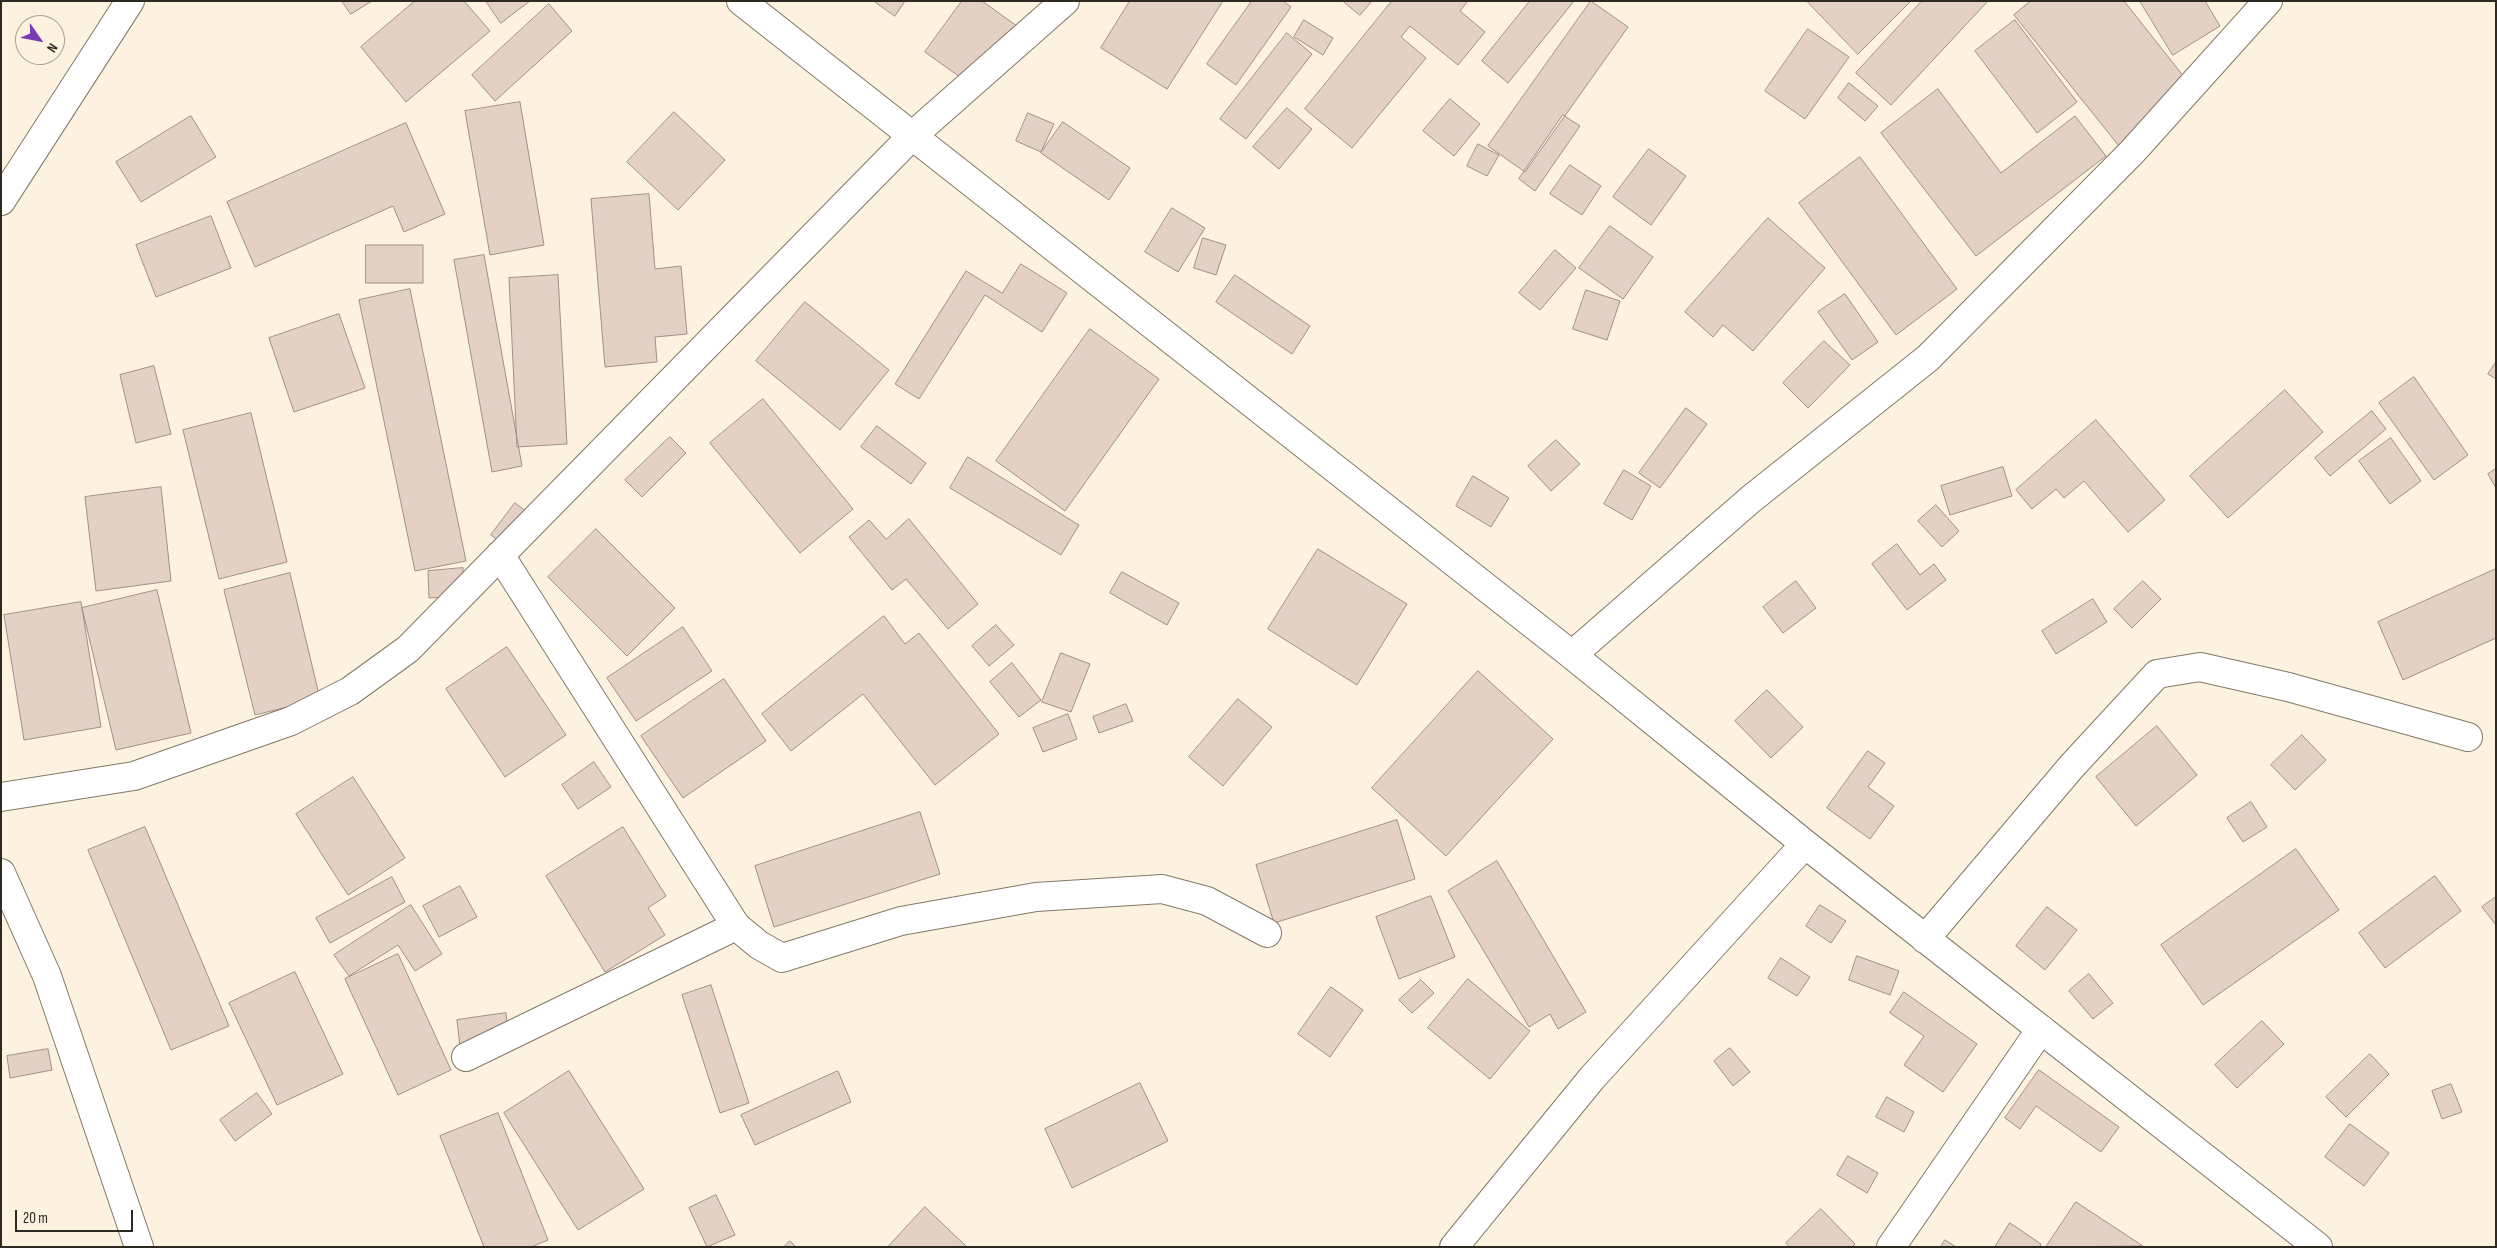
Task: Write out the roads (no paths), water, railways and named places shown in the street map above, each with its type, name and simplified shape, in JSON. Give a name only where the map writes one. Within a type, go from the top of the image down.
[{"type":"street","points":[[1,201],[130,1]]},
{"type":"street","points":[[741,1],[1572,655],[1804,844],[2318,1247]]},
{"type":"street","points":[[1,796],[134,776],[291,721],[350,691],[408,649],[912,136],[1065,1]]},
{"type":"street","points":[[1572,655],[1751,499],[1928,358],[2132,151],[2268,1]]},
{"type":"street","points":[[500,555],[736,926],[759,945],[782,958],[901,921],[1036,897],[1162,889],[1207,901],[1267,932]]},
{"type":"street","points":[[1925,939],[2072,766],[2157,674],[2200,667],[2288,687],[2468,737]]},
{"type":"street","points":[[1454,1247],[1592,1078],[1804,844]]},
{"type":"street","points":[[1,874],[47,976],[139,1247]]},
{"type":"street","points":[[466,1057],[736,926]]},
{"type":"street","points":[[1891,1247],[2040,1029]]}]
